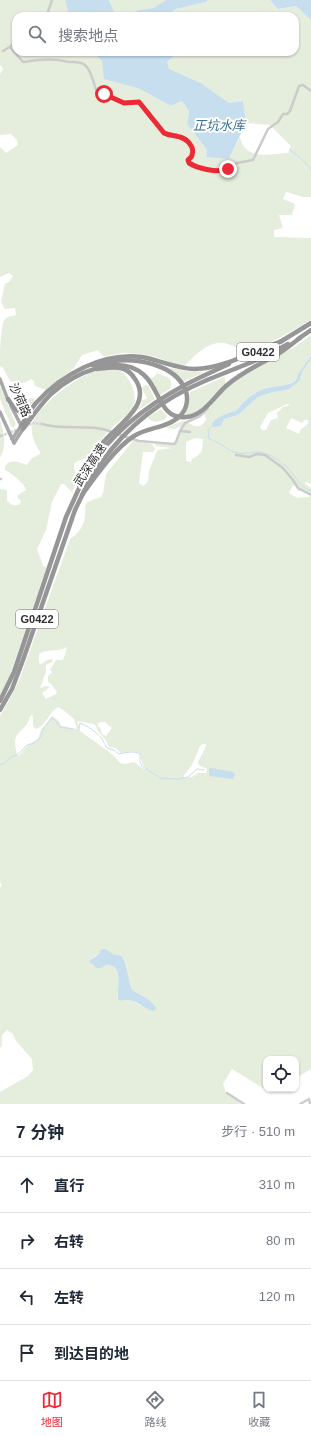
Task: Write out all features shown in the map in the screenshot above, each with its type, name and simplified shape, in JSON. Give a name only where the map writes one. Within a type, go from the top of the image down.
[{"type":"highway","name":"武深高速","points":[[80,493],[80,486],[96,458],[115,436],[135,418],[168,394],[282,341],[311,323]]},
{"type":"highway","name":"武深高速","points":[[0,701],[14,672],[66,525],[80,493],[100,464],[123,435],[146,415],[177,394],[205,378],[262,358],[300,338],[311,330]]},
{"type":"highway","points":[[22,428],[38,408],[56,390],[77,377],[97,369],[117,364],[134,368],[148,380],[167,411],[174,416],[187,417],[198,413],[239,375],[282,351],[300,338]]},
{"type":"highway","points":[[22,428],[35,405],[51,389],[63,379],[94,363],[112,358],[137,357],[151,359],[183,368],[206,368],[223,364],[282,341]]},
{"type":"highway","points":[[80,493],[126,442],[140,432],[168,424],[177,418],[183,413],[187,401],[187,393],[179,379],[157,366],[130,360],[113,361],[92,365]]},
{"type":"highway","points":[[80,486],[97,450],[114,430],[134,411],[140,398],[140,390],[137,381],[128,371],[118,367],[97,369]]},
{"type":"highway","points":[[8,399],[22,410],[35,405]]},
{"type":"highway","name":"武深高速","points":[[0,710],[12,689],[23,660],[66,525]]},
{"type":"main road","name":"沙荷路","points":[[0,379],[22,428],[13,441],[0,412]]},
{"type":"street","points":[[48,12],[52,0]]},
{"type":"street","points":[[3,51],[12,44]]},
{"type":"street","points":[[18,56],[23,62],[56,59],[85,65],[90,72],[96,90],[120,102],[128,104],[139,102],[142,104],[164,133],[187,140],[193,149],[193,154],[188,160],[189,163],[204,169],[224,170],[237,163],[253,160],[268,129],[278,122],[283,114],[287,114],[290,111],[299,86],[304,86],[311,91]]},
{"type":"street","points":[[42,424],[58,427],[104,429],[139,441],[171,445],[176,442],[185,423],[200,416],[208,408]]},
{"type":"street","points":[[180,431],[190,432]]},
{"type":"street","points":[[236,455],[265,455],[283,468],[298,488],[311,495]]},
{"type":"street","points":[[227,1093],[244,1104]]},
{"type":"street","points":[[300,1104],[309,1099],[310,1104]]},
{"type":"green space","points":[[0,0],[65,0],[68,12],[12,12],[12,56],[97,56],[102,61],[105,79],[140,89],[171,106],[182,101],[189,111],[187,124],[207,150],[206,157],[229,159],[240,137],[243,145],[252,153],[266,155],[288,153],[291,146],[270,125],[246,123],[243,101],[229,103],[201,83],[168,69],[167,62],[174,56],[299,56],[299,12],[172,12],[176,9],[206,2],[208,0],[270,0],[278,9],[296,6],[311,20],[311,197],[303,197],[286,192],[283,199],[295,204],[292,215],[279,215],[283,228],[274,230],[274,237],[311,238],[311,320],[262,346],[255,348],[243,349],[224,343],[210,345],[199,352],[183,367],[143,354],[123,353],[103,356],[98,350],[82,355],[74,368],[46,390],[35,386],[34,381],[31,379],[20,383],[10,381],[3,368],[0,366],[3,323],[6,318],[16,315],[15,308],[5,309],[1,302],[5,284],[10,281],[13,276],[9,273],[0,277],[0,147],[6,153],[18,145],[17,140],[11,134],[0,135],[0,74],[3,69],[1,65],[0,66]]},
{"type":"green space","points":[[109,0],[166,0],[153,8],[138,10],[136,12],[114,12]]},
{"type":"green space","points":[[311,335],[311,356],[298,374],[296,380],[286,385],[258,391],[245,400],[236,411],[226,414],[212,423],[222,423],[224,419],[238,415],[258,397],[291,388],[301,378],[303,370],[311,359],[311,484],[306,482],[305,484],[311,488],[311,1069],[299,1076],[299,1056],[263,1056],[263,1088],[232,1069],[223,1084],[226,1093],[241,1104],[0,1104],[0,1092],[28,1076],[33,1070],[32,1059],[16,1041],[13,1034],[7,1030],[2,1035],[2,1045],[0,1048],[0,888],[2,885],[0,882],[0,716],[20,678],[70,539],[76,535],[82,526],[85,519],[85,507],[87,502],[101,497],[106,474],[133,441],[152,444],[155,449],[153,452],[143,452],[139,483],[143,486],[146,484],[148,481],[149,471],[157,451],[172,448],[156,446],[155,444],[176,444],[182,426],[174,429],[165,428],[183,421],[195,426],[201,426],[206,419],[204,414],[222,392],[239,377],[296,346]],"holes":[[[287,404],[290,405],[283,407],[277,413],[278,418],[271,420],[266,430],[262,430],[260,427],[268,413]],[[291,418],[302,423],[305,420],[308,420],[308,424],[301,429],[299,434],[286,428]],[[195,438],[203,439],[200,453],[192,459],[191,462],[186,461],[186,442]],[[293,485],[298,491],[303,491],[310,495],[309,497],[297,498],[289,493]],[[67,647],[64,658],[62,660],[56,660],[50,670],[52,672],[48,676],[48,682],[57,692],[46,699],[42,693],[50,687],[46,686],[40,688],[46,672],[46,665],[52,662],[53,659],[47,660],[41,664],[39,663],[39,654],[45,651],[63,649]],[[58,707],[74,719],[77,729],[61,726],[58,720],[52,716],[41,730],[38,739],[27,746],[18,756],[15,747],[16,736],[28,722],[30,716],[32,715],[33,726],[36,729],[43,725]],[[77,721],[94,724],[109,747],[115,748],[121,753],[133,751],[140,753],[142,763],[146,769],[134,762],[125,764],[120,763],[113,755],[80,731]],[[105,722],[112,728],[106,736],[102,734],[98,723]],[[206,744],[198,762],[199,765],[207,769],[206,773],[198,773],[192,777],[184,778],[184,775],[192,765],[200,746]],[[113,954],[122,956],[126,964],[132,990],[148,999],[156,1007],[142,1006],[129,1000],[120,1001],[117,997],[118,974],[114,966],[93,966],[89,961],[97,956]]]},
{"type":"green space","points":[[171,368],[202,373],[183,382],[177,375],[169,370]]},
{"type":"green space","points":[[118,369],[126,376],[132,385],[135,402],[129,413],[105,435],[90,457],[76,462],[74,469],[78,479],[72,492],[64,484],[61,484],[52,502],[46,530],[37,549],[43,566],[46,567],[46,569],[10,675],[0,697],[0,489],[7,490],[7,501],[15,505],[20,504],[21,501],[17,497],[18,495],[26,490],[20,481],[5,470],[5,466],[10,462],[18,462],[27,465],[31,459],[40,454],[33,437],[32,426],[35,418],[41,410],[60,392],[81,377],[91,372]]},
{"type":"green space","points":[[157,373],[169,378],[171,381],[171,388],[159,396],[150,378],[154,377]]},
{"type":"green space","points":[[224,377],[225,385],[201,408],[195,413],[184,415],[189,403],[190,392]]},
{"type":"green space","points":[[145,385],[148,385],[155,399],[137,411],[141,406],[142,400],[147,399],[142,388]]},
{"type":"green space","points":[[0,386],[16,424],[13,428],[0,399]]},
{"type":"green space","points":[[13,390],[23,398],[34,398],[35,400],[30,405],[21,407],[16,400]]},
{"type":"green space","points":[[161,409],[167,416],[164,420],[155,422],[148,419],[148,417]]},
{"type":"green space","points":[[0,420],[4,434],[4,449],[0,458],[1,437]]},
{"type":"water","points":[[65,0],[109,0],[114,12],[68,12]]},
{"type":"water","points":[[166,0],[208,0],[206,2],[176,9],[172,12],[136,12],[138,10],[153,8]]},
{"type":"water","points":[[270,0],[311,0],[311,20],[296,6],[278,9]]},
{"type":"water","name":"正坑水库","points":[[97,56],[174,56],[167,62],[169,69],[201,83],[229,103],[243,101],[246,123],[229,159],[206,157],[207,150],[187,124],[189,111],[182,101],[171,106],[140,89],[104,79],[102,61]]},
{"type":"water","points":[[311,356],[311,359],[303,370],[300,380],[291,388],[258,397],[238,415],[224,419],[221,426],[213,427],[212,423],[223,415],[236,411],[245,400],[258,391],[292,383],[296,380],[298,374]]},
{"type":"water","points":[[211,768],[233,772],[235,775],[233,779],[209,776],[209,769]]},
{"type":"water","points":[[102,949],[122,956],[126,964],[132,990],[148,999],[156,1007],[156,1009],[153,1011],[133,1001],[120,1001],[118,999],[117,970],[110,965],[97,968],[89,962],[98,955]]},
{"type":"waterway","points":[[289,149],[305,162],[311,170]]},
{"type":"waterway","points":[[213,425],[208,430],[209,439],[237,453],[258,452],[271,456],[287,467],[302,486],[311,491]]},
{"type":"waterway","points":[[0,765],[5,763],[10,757],[17,755],[27,745],[34,743],[41,737],[43,729],[52,718],[60,727],[73,729]]},
{"type":"waterway","points":[[79,729],[80,723],[89,727],[103,740],[107,748],[114,750],[119,754],[132,752],[140,754],[140,762],[142,766],[160,778],[178,779],[188,777],[197,769],[204,770]]},
{"type":"tunnel","points":[[26,426],[34,423],[42,424]]},
{"type":"tunnel","points":[[1,436],[19,429]]},
{"type":"route","points":[[104,94],[120,102],[128,104],[139,102],[163,129],[164,133],[187,140],[193,149],[193,154],[188,160],[189,163],[201,169],[228,169]]}]
